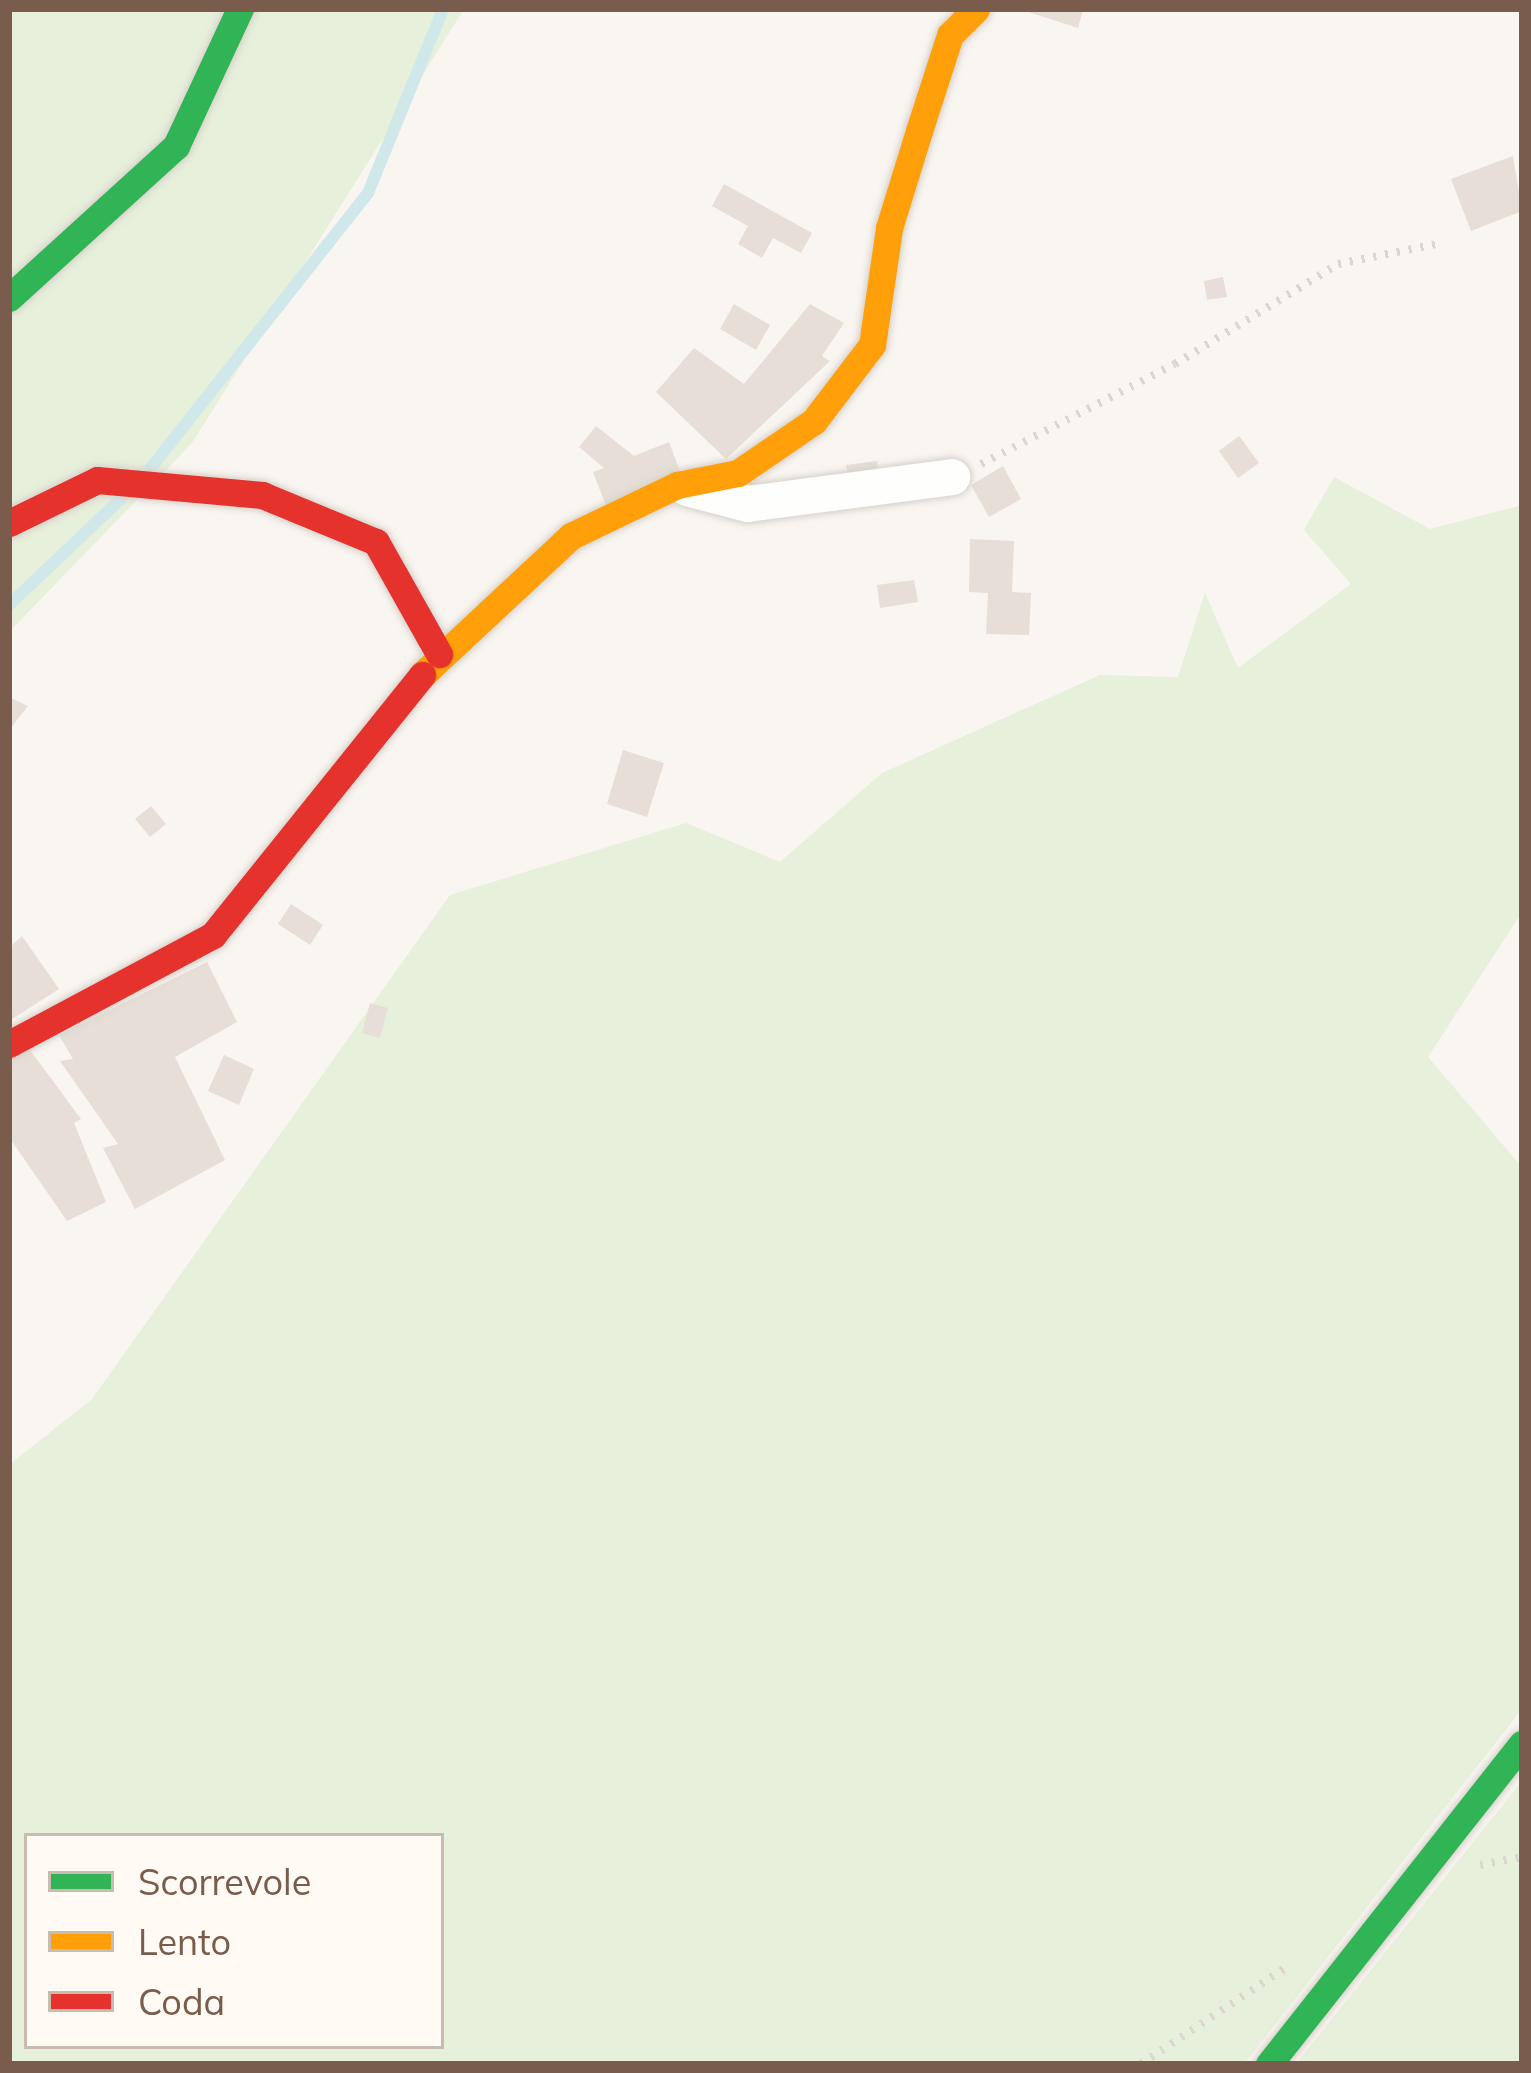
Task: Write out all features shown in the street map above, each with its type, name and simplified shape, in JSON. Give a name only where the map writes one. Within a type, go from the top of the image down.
[{"type":"street","points":[[9,298],[176,146],[239,9]]},
{"type":"street","points":[[9,1044],[213,935],[439,654],[571,536],[677,485],[738,472],[814,421],[872,345],[889,228],[919,131],[950,35],[976,9]]},
{"type":"street","points":[[677,485],[748,504],[837,498],[952,477]]},
{"type":"street","points":[[9,524],[106,481],[262,495],[376,542],[439,654]]},
{"type":"street","points":[[1269,2064],[1522,1744]]},
{"type":"path","points":[[952,477],[1175,364],[1338,264],[1436,244]]},
{"type":"path","points":[[1142,2064],[1302,1957]]},
{"type":"green space","points":[[9,9],[464,9],[192,443],[9,632]]},
{"type":"green space","points":[[1334,477],[1430,529],[1522,505],[1522,912],[1428,1057],[1522,1167],[1522,1709],[1244,2064],[9,2064],[9,1465],[92,1399],[450,895],[686,823],[780,862],[882,773],[1100,675],[1178,677],[1205,593],[1238,668],[1351,584],[1304,530]]},
{"type":"green space","points":[[1522,1781],[1522,2064],[1296,2064]]},
{"type":"building","points":[[1019,9],[1083,9],[1078,28]]},
{"type":"building","points":[[1513,156],[1522,211],[1471,231],[1451,179]]},
{"type":"building","points":[[724,184],[812,233],[801,253],[773,238],[762,258],[738,244],[748,226],[712,206]]},
{"type":"building","points":[[1223,277],[1227,297],[1207,300],[1204,281]]},
{"type":"building","points":[[734,304],[770,325],[756,350],[720,329]]},
{"type":"building","points":[[810,304],[844,323],[822,356],[830,361],[726,459],[656,392],[694,348],[744,384]]},
{"type":"building","points":[[596,426],[634,456],[669,442],[682,477],[606,506],[593,472],[604,468],[579,447]]},
{"type":"building","points":[[1239,436],[1259,463],[1238,478],[1219,451]]},
{"type":"building","points":[[877,461],[879,475],[849,480],[846,465]]},
{"type":"building","points":[[1003,466],[1021,499],[989,517],[971,485]]},
{"type":"building","points":[[970,539],[1014,541],[1012,592],[1031,593],[1029,635],[986,634],[988,593],[969,592]]},
{"type":"building","points":[[914,580],[918,602],[880,608],[877,585]]},
{"type":"building","points":[[9,697],[28,706],[9,730]]},
{"type":"building","points":[[623,750],[664,763],[647,817],[607,804]]},
{"type":"building","points":[[151,806],[166,824],[150,837],[135,819]]},
{"type":"building","points":[[291,904],[323,925],[310,945],[278,924]]},
{"type":"building","points":[[22,936],[59,989],[9,1021],[9,948]]},
{"type":"building","points":[[207,962],[237,1022],[175,1057],[225,1160],[135,1209],[103,1148],[118,1144],[60,1061],[73,1059],[59,1035]]},
{"type":"building","points":[[370,1003],[388,1008],[380,1038],[362,1033]]},
{"type":"building","points":[[30,1050],[81,1119],[74,1123],[106,1202],[67,1221],[9,1137],[9,1059]]},
{"type":"building","points":[[224,1055],[254,1069],[239,1105],[208,1091]]},
{"type":"waterway","points":[[150,469],[368,193],[443,9]]},
{"type":"waterway","points":[[9,605],[123,497]]},
{"type":"traffic: fast","points":[[9,298],[176,146],[240,9]]},
{"type":"traffic: fast","points":[[1269,2064],[1522,1744]]},
{"type":"traffic: slow","points":[[422,675],[571,536],[677,485],[738,473],[814,421],[872,345],[889,228],[919,131],[950,35],[976,9]]},
{"type":"traffic: jam","points":[[9,523],[97,480],[262,495],[376,542],[439,654]]},
{"type":"traffic: jam","points":[[9,1044],[213,935],[422,675]]}]
